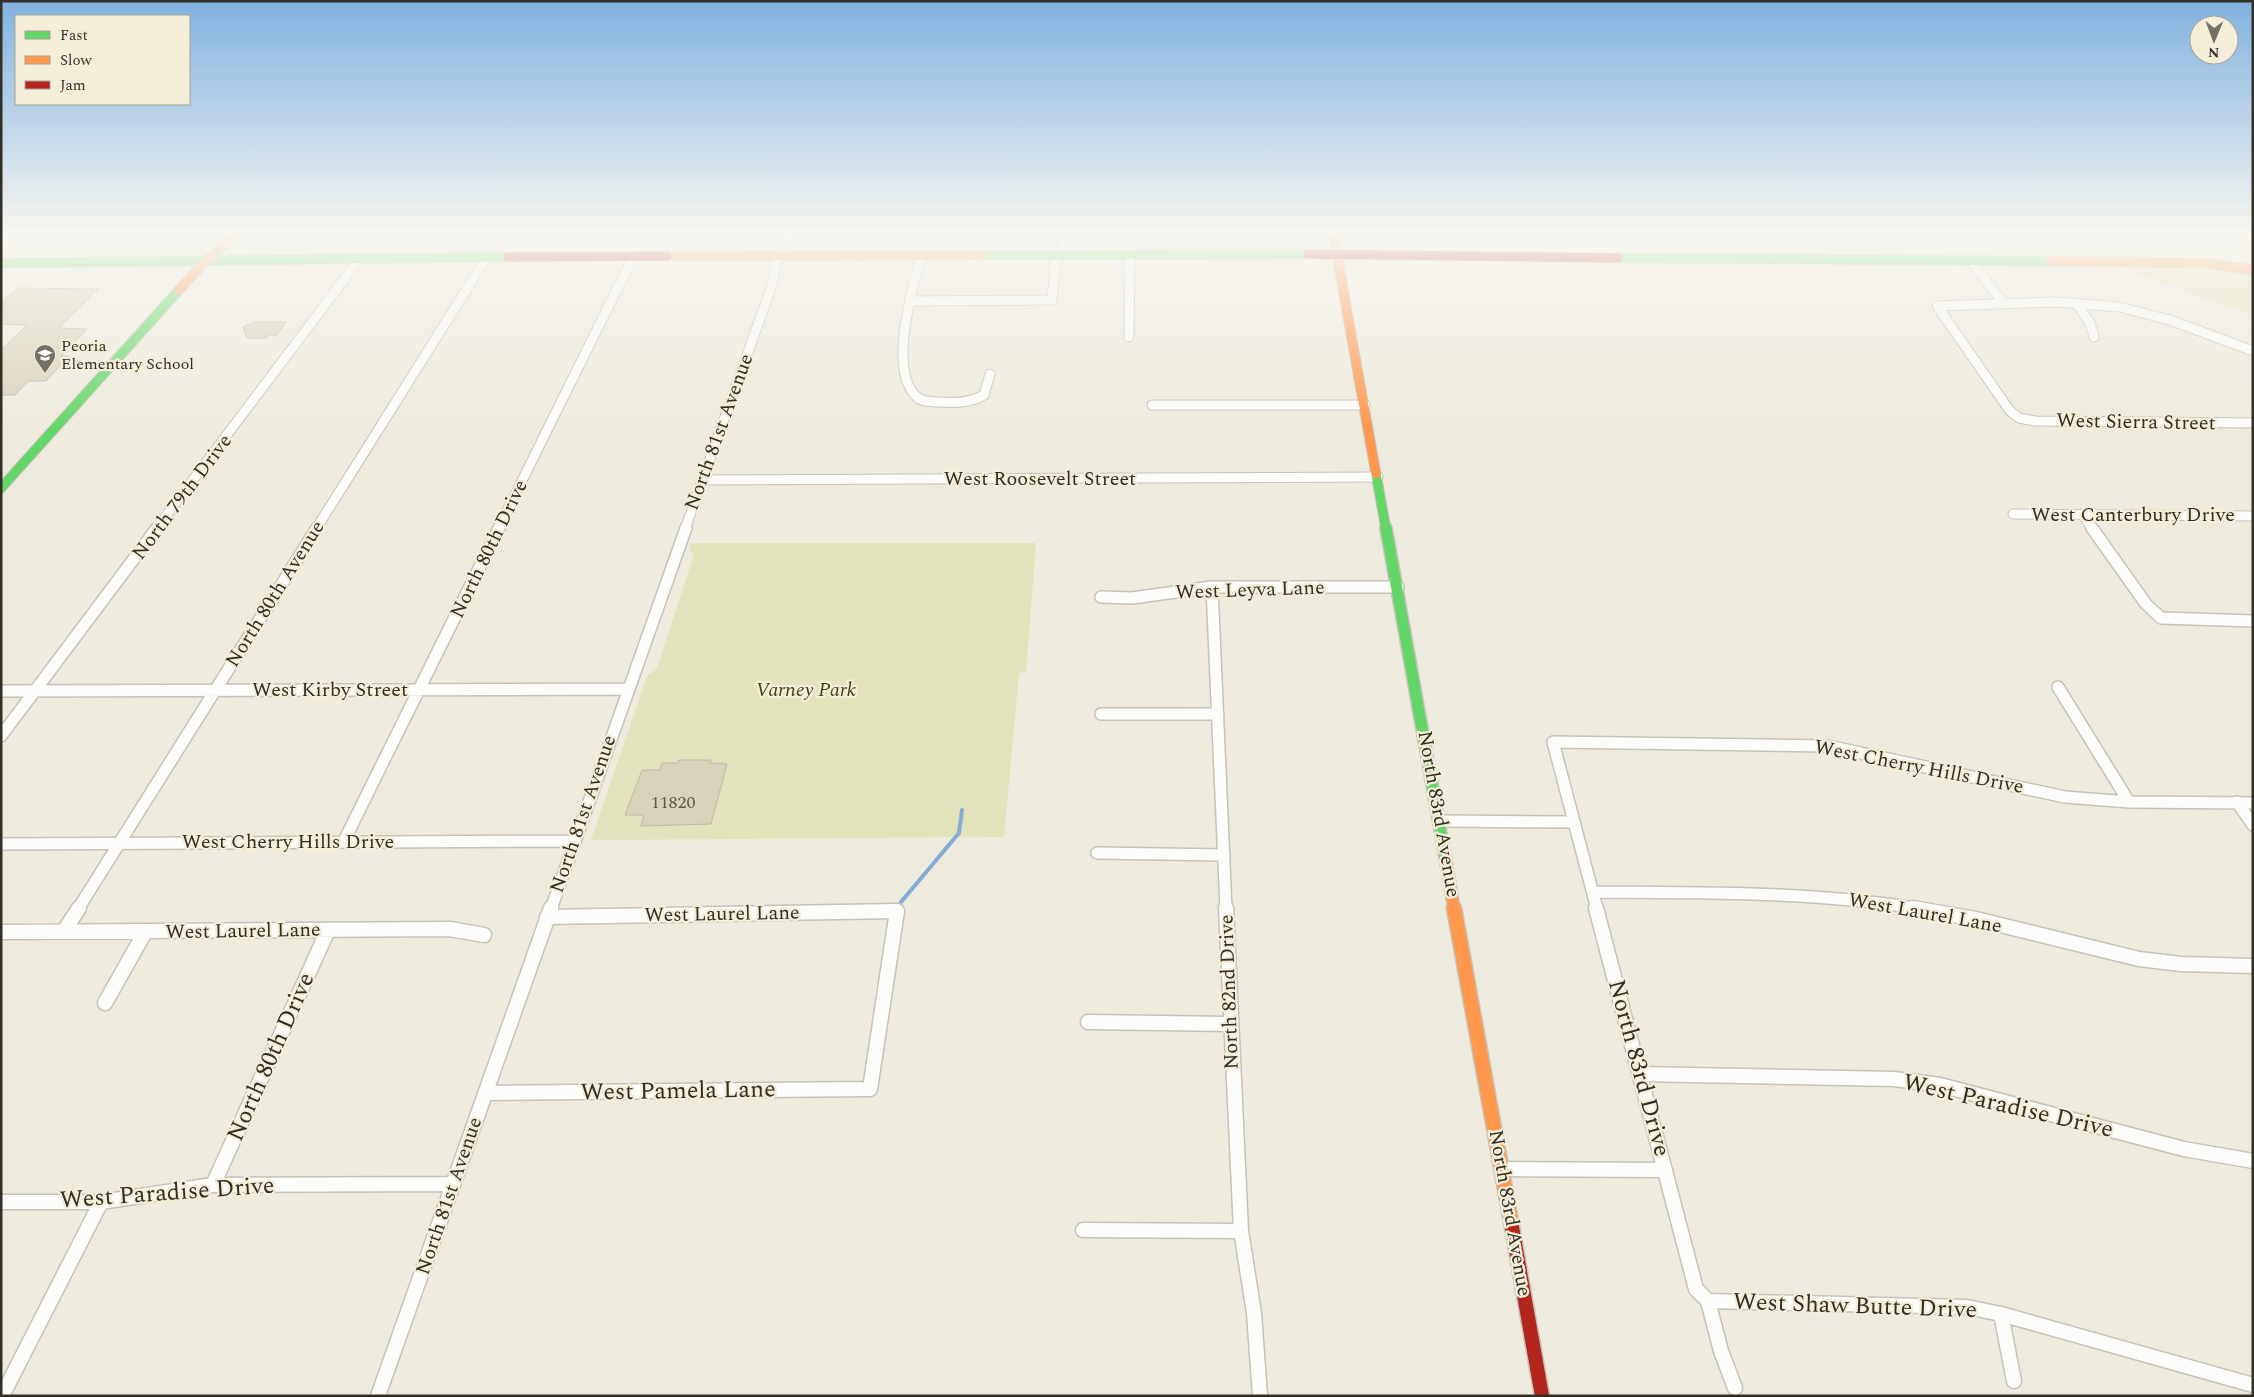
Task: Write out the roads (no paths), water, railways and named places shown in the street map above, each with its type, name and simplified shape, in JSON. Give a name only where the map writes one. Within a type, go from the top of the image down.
[{"type":"street","points":[[1,488],[172,298]]},
{"type":"street","name":"North 79th Drive","points":[[1,736],[331,298]]},
{"type":"street","name":"North 80th Avenue","points":[[64,931],[461,298]]},
{"type":"street","name":"North 80th Drive","points":[[344,841],[613,298]]},
{"type":"street","name":"North 81st Avenue","points":[[378,1396],[767,298]]},
{"type":"street","points":[[990,374],[988,389],[978,399],[952,402],[928,401],[917,398],[908,383],[902,346],[911,301],[1052,300],[1052,298]]},
{"type":"street","points":[[1129,298],[1129,337]]},
{"type":"street","name":"North 83rd Avenue","points":[[1346,298],[1542,1396]]},
{"type":"street","points":[[2000,298],[2004,304],[2077,304],[2119,307],[2173,320],[2253,351]]},
{"type":"street","name":"West Sierra Street","points":[[2004,304],[1936,306],[2010,412],[2018,418],[2035,421],[2253,423]]},
{"type":"street","points":[[2077,304],[2090,323],[2094,337]]},
{"type":"street","points":[[1152,405],[1365,405]]},
{"type":"street","name":"West Roosevelt Street","points":[[702,480],[1378,477]]},
{"type":"street","name":"West Canterbury Drive","points":[[2013,514],[2253,516]]},
{"type":"street","points":[[2082,514],[2146,604],[2161,618],[2253,621]]},
{"type":"street","name":"West Leyva Lane","points":[[1101,597],[1132,598],[1212,587],[1398,587]]},
{"type":"street","name":"North 82nd Drive","points":[[1212,587],[1230,1024],[1241,1231],[1250,1282],[1259,1354],[1260,1396]]},
{"type":"street","points":[[2058,687],[2129,802]]},
{"type":"street","name":"West Kirby Street","points":[[1,691],[628,689]]},
{"type":"street","points":[[1101,714],[1218,714]]},
{"type":"street","name":"West Cherry Hills Drive","points":[[1553,742],[1828,746],[2065,797],[2129,802],[2253,803]]},
{"type":"street","name":"North 83rd Drive","points":[[1553,742],[1696,1289],[1708,1301],[1720,1352],[1736,1388]]},
{"type":"street","points":[[2237,802],[2253,825]]},
{"type":"street","points":[[1440,821],[1574,822]]},
{"type":"street","name":"West Cherry Hills Drive","points":[[1,844],[574,841]]},
{"type":"street","points":[[1097,853],[1224,855]]},
{"type":"street","name":"West Laurel Lane","points":[[1593,892],[1814,896],[1880,903],[1953,914],[2140,959],[2198,965],[2253,966]]},
{"type":"street","name":"West Laurel Lane","points":[[547,917],[897,911],[870,1090]]},
{"type":"street","name":"West Laurel Lane","points":[[1,932],[450,928],[484,935]]},
{"type":"street","name":"North 80th Drive","points":[[213,1185],[328,930]]},
{"type":"street","points":[[105,1003],[146,932]]},
{"type":"street","points":[[1088,1022],[1230,1024]]},
{"type":"street","name":"West Paradise Drive","points":[[1640,1074],[1864,1078],[1940,1086],[2090,1123],[2184,1149],[2253,1161]]},
{"type":"street","name":"West Pamela Lane","points":[[485,1093],[870,1090]]},
{"type":"street","points":[[1502,1169],[1665,1170]]},
{"type":"street","name":"West Paradise Drive","points":[[1,1202],[101,1202],[213,1185],[453,1184]]},
{"type":"street","points":[[2,1396],[101,1202]]},
{"type":"street","points":[[1083,1230],[1241,1231]]},
{"type":"street","name":"West Shaw Butte Drive","points":[[1708,1301],[1967,1307],[2001,1314],[2253,1385]]},
{"type":"street","name":"West Shaw Butte Drive","points":[[2001,1314],[2014,1381]]},
{"type":"waterway","points":[[901,902],[959,833],[962,810]]},
{"type":"place","name":"Peoria Elementary School","points":[[45,374]]},
{"type":"park label","name":"Varney Park","points":[[806,690]]}]
